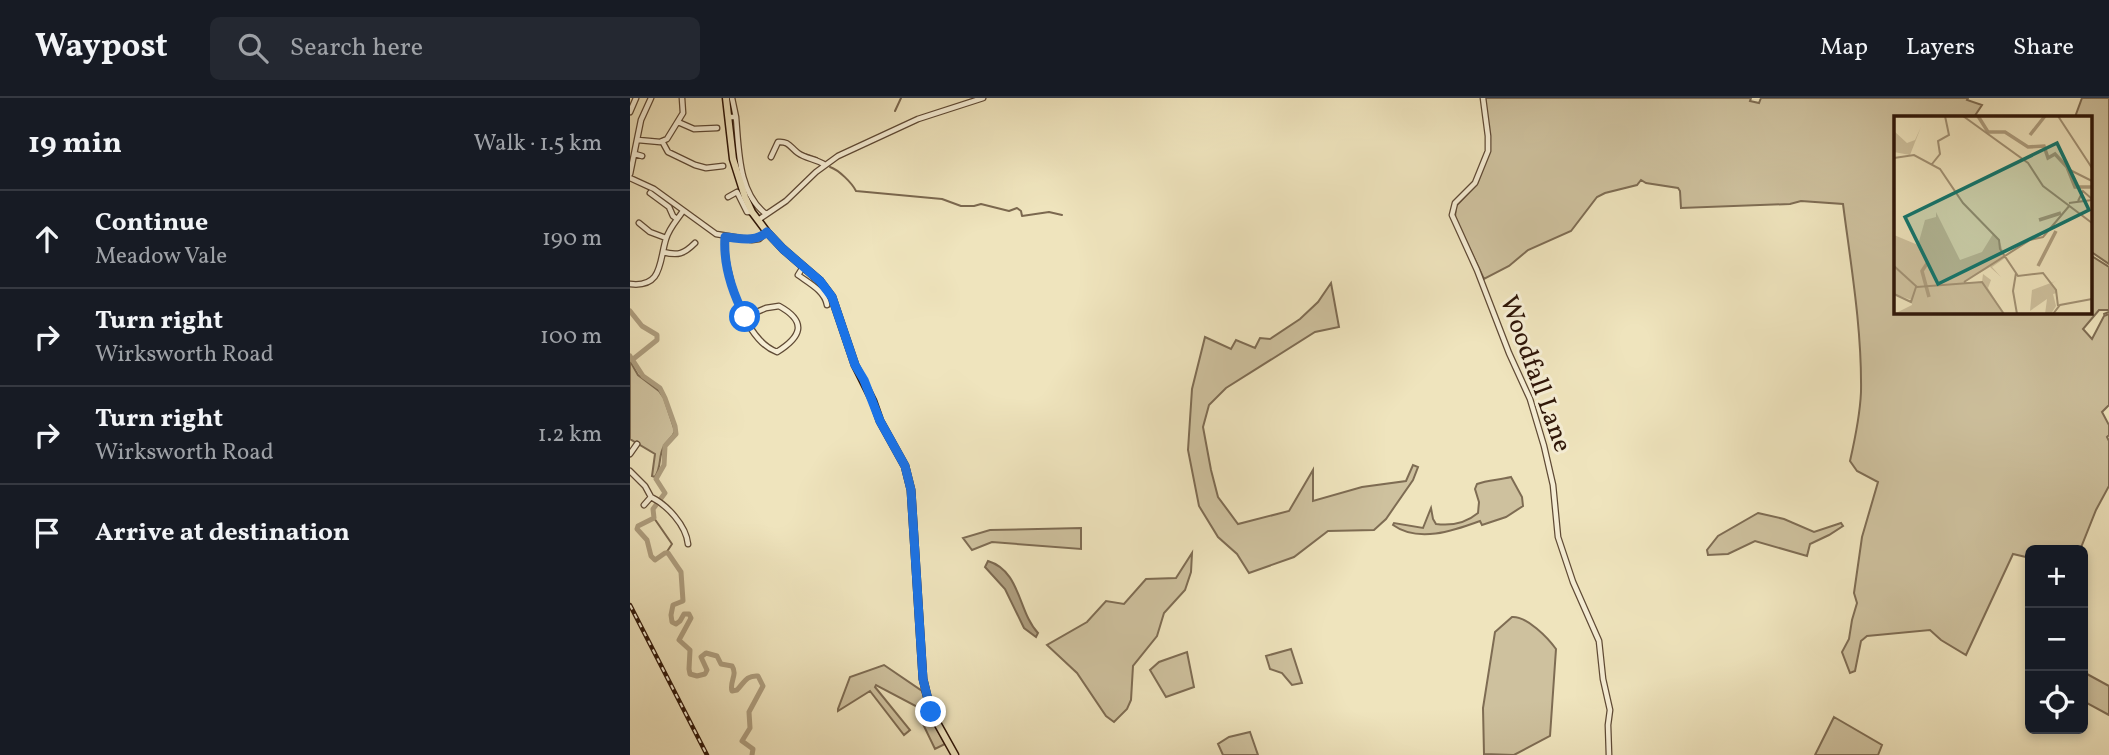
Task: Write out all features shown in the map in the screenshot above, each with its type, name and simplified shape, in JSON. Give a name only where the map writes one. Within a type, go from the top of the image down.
[{"type":"main road","points":[[726,98],[733,117],[733,159],[752,212],[767,232],[820,281],[832,297],[855,365],[907,473],[911,490],[923,679],[931,712],[955,755]]},
{"type":"street","points":[[630,112],[639,98],[650,100],[641,120],[630,176],[647,184],[708,230],[725,237],[752,240],[759,239],[767,232]]},
{"type":"street","points":[[632,133],[638,137],[662,141],[669,137],[684,110],[682,98]]},
{"type":"street","points":[[732,98],[733,117]]},
{"type":"street","points":[[757,220],[786,201],[825,165],[858,146],[918,119],[983,98]]},
{"type":"street","name":"Woodfall Lane","points":[[1483,98],[1488,151],[1475,183],[1455,203],[1452,215],[1530,400],[1544,446],[1553,485],[1558,537],[1573,582],[1599,641],[1610,710],[1609,755]]},
{"type":"street","points":[[678,122],[694,129],[717,128]]},
{"type":"street","points":[[662,141],[668,152],[706,169],[723,166]]},
{"type":"street","points":[[771,157],[778,142],[783,141],[797,153],[825,165]]},
{"type":"street","points":[[635,154],[642,156]]},
{"type":"street","points":[[744,187],[756,207],[766,214]]},
{"type":"street","points":[[728,197],[737,192],[747,212],[752,212]]},
{"type":"street","points":[[650,193],[669,206],[677,219]]},
{"type":"street","points":[[630,284],[641,284],[653,278],[659,270],[666,238],[683,211]]},
{"type":"street","points":[[639,223],[650,232],[666,238]]},
{"type":"street","points":[[725,237],[729,279],[745,317],[762,341],[777,352],[797,336],[799,330],[798,324],[789,314],[783,308],[775,306],[745,317]]},
{"type":"street","points":[[663,252],[684,254],[695,241]]},
{"type":"street","points":[[803,267],[798,275],[819,291],[827,300],[827,305]]},
{"type":"street","points":[[631,474],[645,486],[651,498],[676,518],[687,536],[688,544]]},
{"type":"street","points":[[644,505],[651,498]]},
{"type":"shaded area","points":[[1485,98],[1751,98],[1750,101],[1759,103],[1761,98],[1968,98],[1967,100],[1982,105],[1975,116],[1894,116],[1894,313],[2092,313],[2092,256],[2109,267],[2109,310],[2099,310],[2083,329],[2092,339],[2104,316],[2109,314],[2109,405],[2102,412],[2109,425],[2109,486],[2082,545],[2025,545],[2025,557],[2013,554],[1966,655],[1930,630],[1867,636],[1861,641],[1855,671],[1850,673],[1842,652],[1849,639],[1857,603],[1854,593],[1862,537],[1878,482],[1857,471],[1850,461],[1860,409],[1861,368],[1843,204],[1801,201],[1790,204],[1681,208],[1678,188],[1641,180],[1637,185],[1597,197],[1571,231],[1528,250],[1509,266],[1484,279],[1455,218],[1456,206],[1477,184],[1489,152]]},
{"type":"shaded area","points":[[2082,98],[2109,98],[2109,264],[2092,252],[2092,116],[2075,116]]},
{"type":"shaded area","points":[[1331,283],[1339,327],[1315,332],[1226,388],[1209,405],[1203,427],[1218,497],[1238,524],[1289,511],[1313,470],[1313,501],[1362,487],[1406,481],[1413,465],[1418,467],[1413,480],[1386,519],[1374,530],[1328,531],[1294,557],[1249,573],[1237,554],[1218,537],[1199,506],[1188,450],[1192,389],[1205,337],[1231,349],[1236,340],[1255,348],[1260,338],[1270,339],[1300,319],[1318,302]]},
{"type":"shaded area","points":[[630,361],[638,375],[664,398],[675,431],[662,450],[655,477],[652,476],[655,454],[630,439]]},
{"type":"shaded area","points":[[1511,477],[1522,497],[1523,506],[1506,517],[1482,525],[1480,521],[1436,534],[1413,533],[1393,525],[1423,528],[1431,508],[1436,524],[1463,521],[1478,513],[1479,502],[1475,489],[1477,484]]},
{"type":"shaded area","points":[[1758,513],[1784,519],[1814,532],[1841,523],[1843,526],[1810,544],[1807,556],[1755,541],[1728,554],[1708,555],[1707,550],[1718,536]]},
{"type":"shaded area","points":[[1081,528],[1081,549],[992,542],[972,550],[963,538],[990,530]]},
{"type":"shaded area","points":[[1192,553],[1191,572],[1185,590],[1164,613],[1157,636],[1133,666],[1131,700],[1127,709],[1114,722],[1106,716],[1077,673],[1047,645],[1087,622],[1106,601],[1124,604],[1146,579],[1176,578]]},
{"type":"shaded area","points":[[988,561],[999,566],[1013,583],[1031,624],[1038,633],[1036,637],[1024,628],[1005,589],[985,567]]},
{"type":"shaded area","points":[[1512,617],[1530,624],[1556,649],[1550,736],[1514,755],[1484,754],[1483,708],[1495,632]]},
{"type":"shaded area","points":[[1291,649],[1302,683],[1292,685],[1282,673],[1270,669],[1266,656]]},
{"type":"shaded area","points":[[1187,652],[1194,687],[1166,697],[1150,670],[1159,662]]},
{"type":"shaded area","points":[[884,665],[922,691],[929,713],[876,685],[910,730],[904,735],[870,691],[838,711],[850,677]]},
{"type":"shaded area","points":[[2088,675],[2109,686],[2109,715],[2088,704]]},
{"type":"shaded area","points":[[929,713],[945,744],[935,749],[921,720]]},
{"type":"shaded area","points":[[1834,717],[1882,745],[1878,755],[1815,755]]},
{"type":"shaded area","points":[[1250,732],[1258,755],[1223,755],[1218,744],[1229,737]]},
{"type":"waterway","points":[[895,111],[901,98]]},
{"type":"waterway","points":[[802,153],[817,158]]},
{"type":"waterway","points":[[830,167],[845,177],[856,191],[942,199],[961,206],[981,204],[1009,211],[1017,208],[1022,216],[1049,212],[1062,215]]},
{"type":"waterway","points":[[630,311],[642,326],[657,335],[657,340],[632,360]]},
{"type":"waterway","points":[[2104,314],[2109,312]]},
{"type":"waterway","points":[[630,356],[643,376],[660,388],[676,434],[665,446],[664,465],[656,479],[665,493],[653,509],[654,518],[637,529],[647,540],[651,556],[655,560],[668,553],[681,572],[683,601],[673,605],[671,615],[672,622],[676,624],[684,614],[689,614],[691,618],[679,640],[690,650],[690,674],[705,674],[707,670],[701,657],[706,653],[717,656],[721,664],[732,666],[732,691],[737,690],[748,678],[758,676],[763,686],[749,712],[750,728],[742,741],[753,749],[752,755]]},
{"type":"waterway","points":[[654,518],[672,544],[666,553]]},
{"type":"railway","points":[[630,605],[707,755]]},
{"type":"route","points":[[745,317],[729,279],[725,237],[752,240],[759,239],[767,232],[820,281],[832,297],[855,365],[864,380],[880,421],[905,466],[911,490],[923,679],[931,712]]}]
